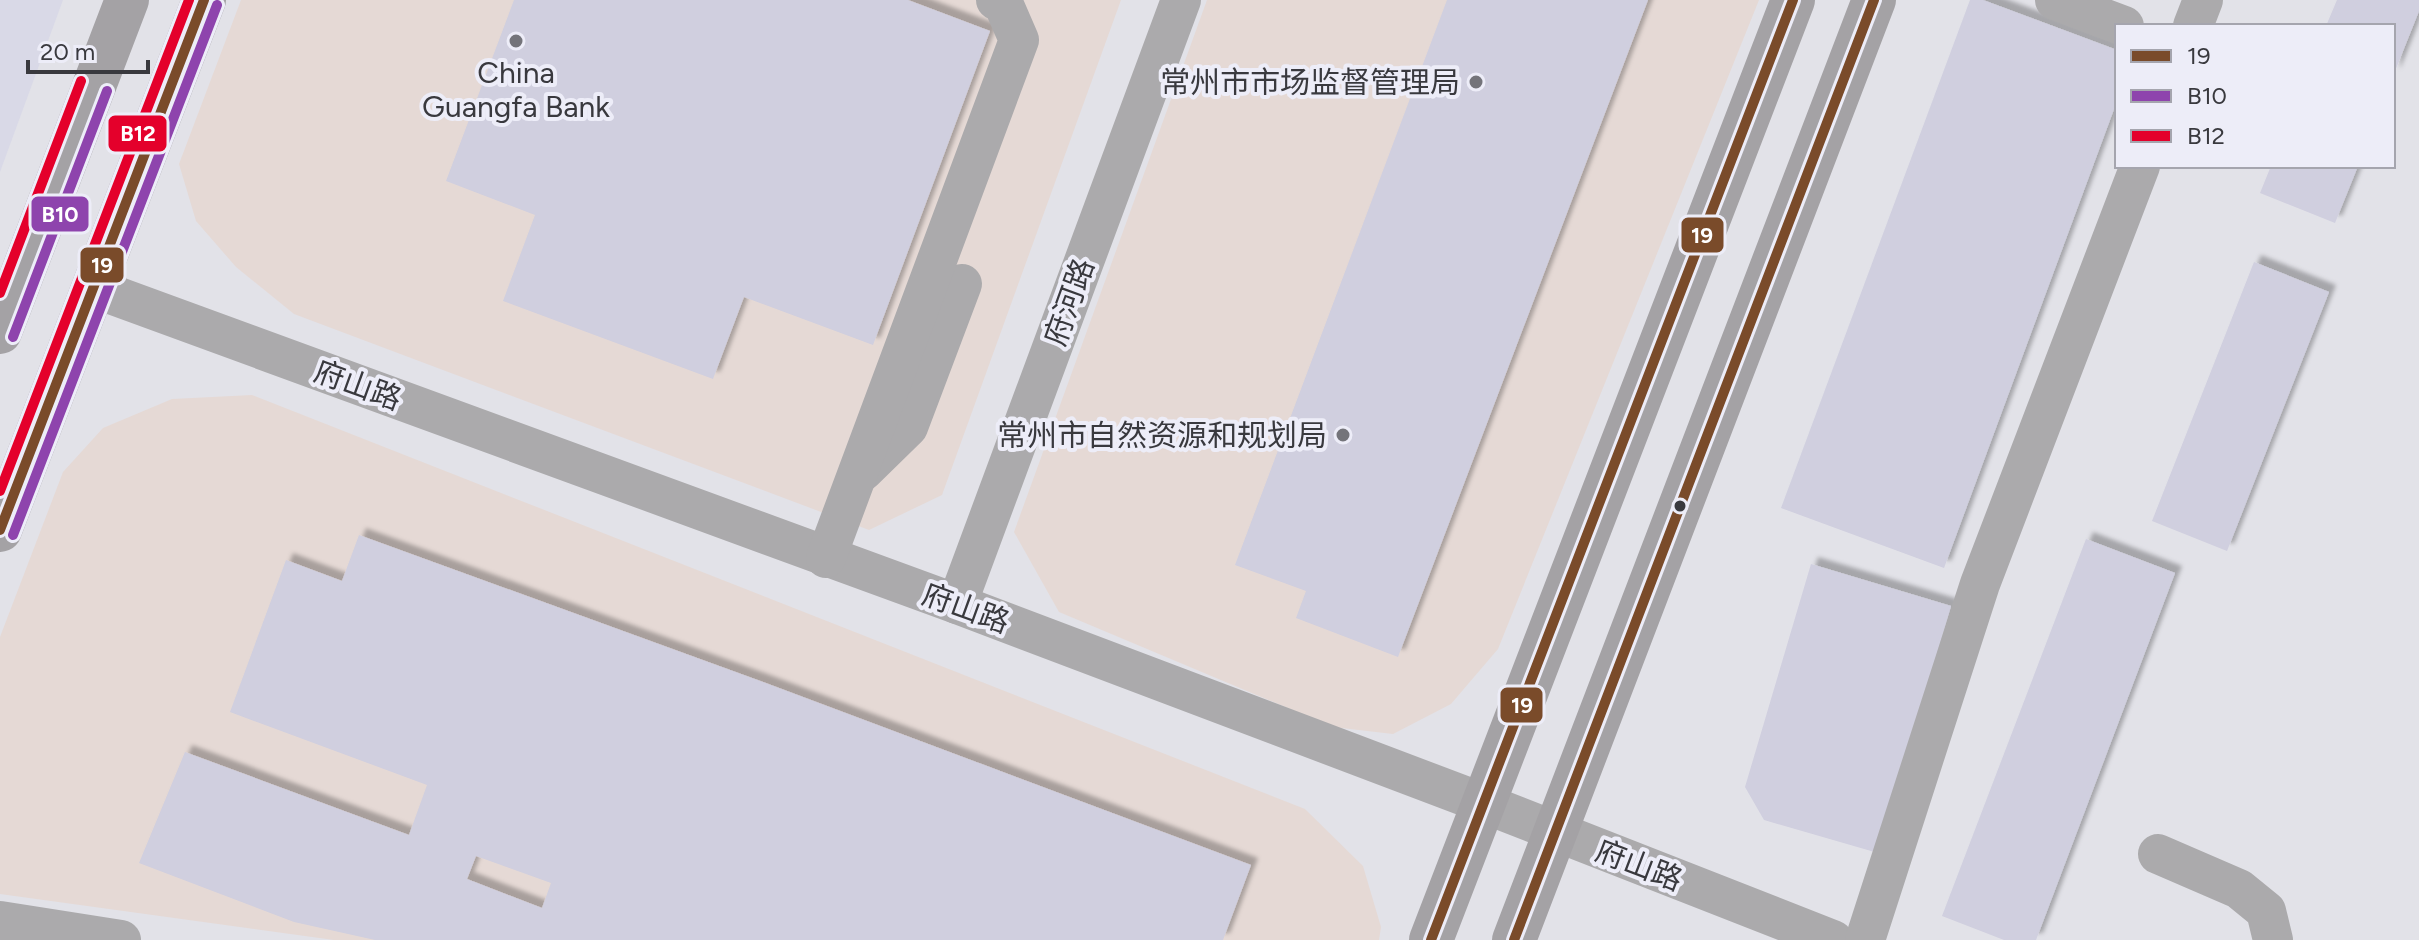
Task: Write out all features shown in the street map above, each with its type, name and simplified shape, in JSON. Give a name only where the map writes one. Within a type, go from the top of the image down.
[{"type":"main road","points":[[0,332],[127,0]]},
{"type":"main road","points":[[0,530],[204,0]]},
{"type":"main road","points":[[1431,940],[1793,0]]},
{"type":"main road","points":[[1514,940],[1874,0]]},
{"type":"street","points":[[826,558],[1019,40],[1003,3],[996,0]]},
{"type":"street","name":"府河路","points":[[957,604],[1181,0]]},
{"type":"street","points":[[2055,0],[2119,24]]},
{"type":"street","points":[[1865,940],[1980,584],[2139,168]]},
{"type":"street","points":[[855,480],[908,427],[962,284]]},
{"type":"street","name":"府山路","points":[[94,288],[957,604],[1483,803],[1833,940]]},
{"type":"street","points":[[2158,854],[2239,889],[2266,911],[2273,940]]},
{"type":"street","points":[[0,921],[121,940]]},
{"type":"shaded area","points":[[0,0],[63,0],[0,172]]},
{"type":"shaded area","points":[[241,0],[1121,0],[942,495],[869,530],[294,314],[236,267],[196,221],[179,164]]},
{"type":"shaded area","points":[[1207,0],[1759,0],[1498,649],[1451,704],[1393,734],[1333,727],[1059,612],[1014,532]]},
{"type":"shaded area","points":[[252,395],[1305,809],[1363,866],[1381,927],[1379,940],[334,940],[0,894],[0,637],[63,472],[103,428],[172,399]]},
{"type":"building","points":[[514,0],[908,0],[990,31],[873,345],[744,297],[713,379],[503,301],[535,215],[446,181]]},
{"type":"building","points":[[1447,0],[1648,0],[1398,657],[1296,618],[1306,591],[1235,565]]},
{"type":"building","points":[[1970,0],[1983,0],[2115,49],[2115,106],[1944,568],[1781,508]]},
{"type":"building","points":[[2337,0],[2419,0],[2419,11],[2395,71],[2395,24],[2327,24]]},
{"type":"building","points":[[2270,168],[2357,168],[2335,223],[2260,193]]},
{"type":"building","points":[[2254,262],[2329,292],[2227,551],[2152,521]]},
{"type":"building","points":[[359,535],[1251,865],[1223,940],[375,940],[294,922],[139,863],[185,752],[409,835],[427,785],[230,712],[286,560],[342,581]],"holes":[[[476,856],[551,883],[542,908],[467,879]]]},
{"type":"building","points":[[2086,539],[2175,573],[2036,940],[2004,940],[1942,916]]},
{"type":"building","points":[[1811,564],[1951,606],[1878,853],[1764,820],[1745,787]]},
{"type":"transit line","name":"B12","points":[[0,491],[189,0]]},
{"type":"transit line","name":"19","points":[[0,530],[204,0]]},
{"type":"transit line","name":"19","points":[[1431,940],[1793,0]]},
{"type":"transit line","name":"19","points":[[1514,940],[1874,0]]},
{"type":"transit line","name":"B10","points":[[13,535],[217,5]]},
{"type":"transit line","name":"B12","points":[[0,293],[81,81]]},
{"type":"transit line","name":"B10","points":[[13,337],[107,91]]},
{"type":"place","name":"China Guangfa Bank","points":[[516,41]]},
{"type":"place","name":"常州市市场监督管理局","points":[[1476,82]]},
{"type":"place","name":"常州市自然资源和规划局","points":[[1343,435]]}]
